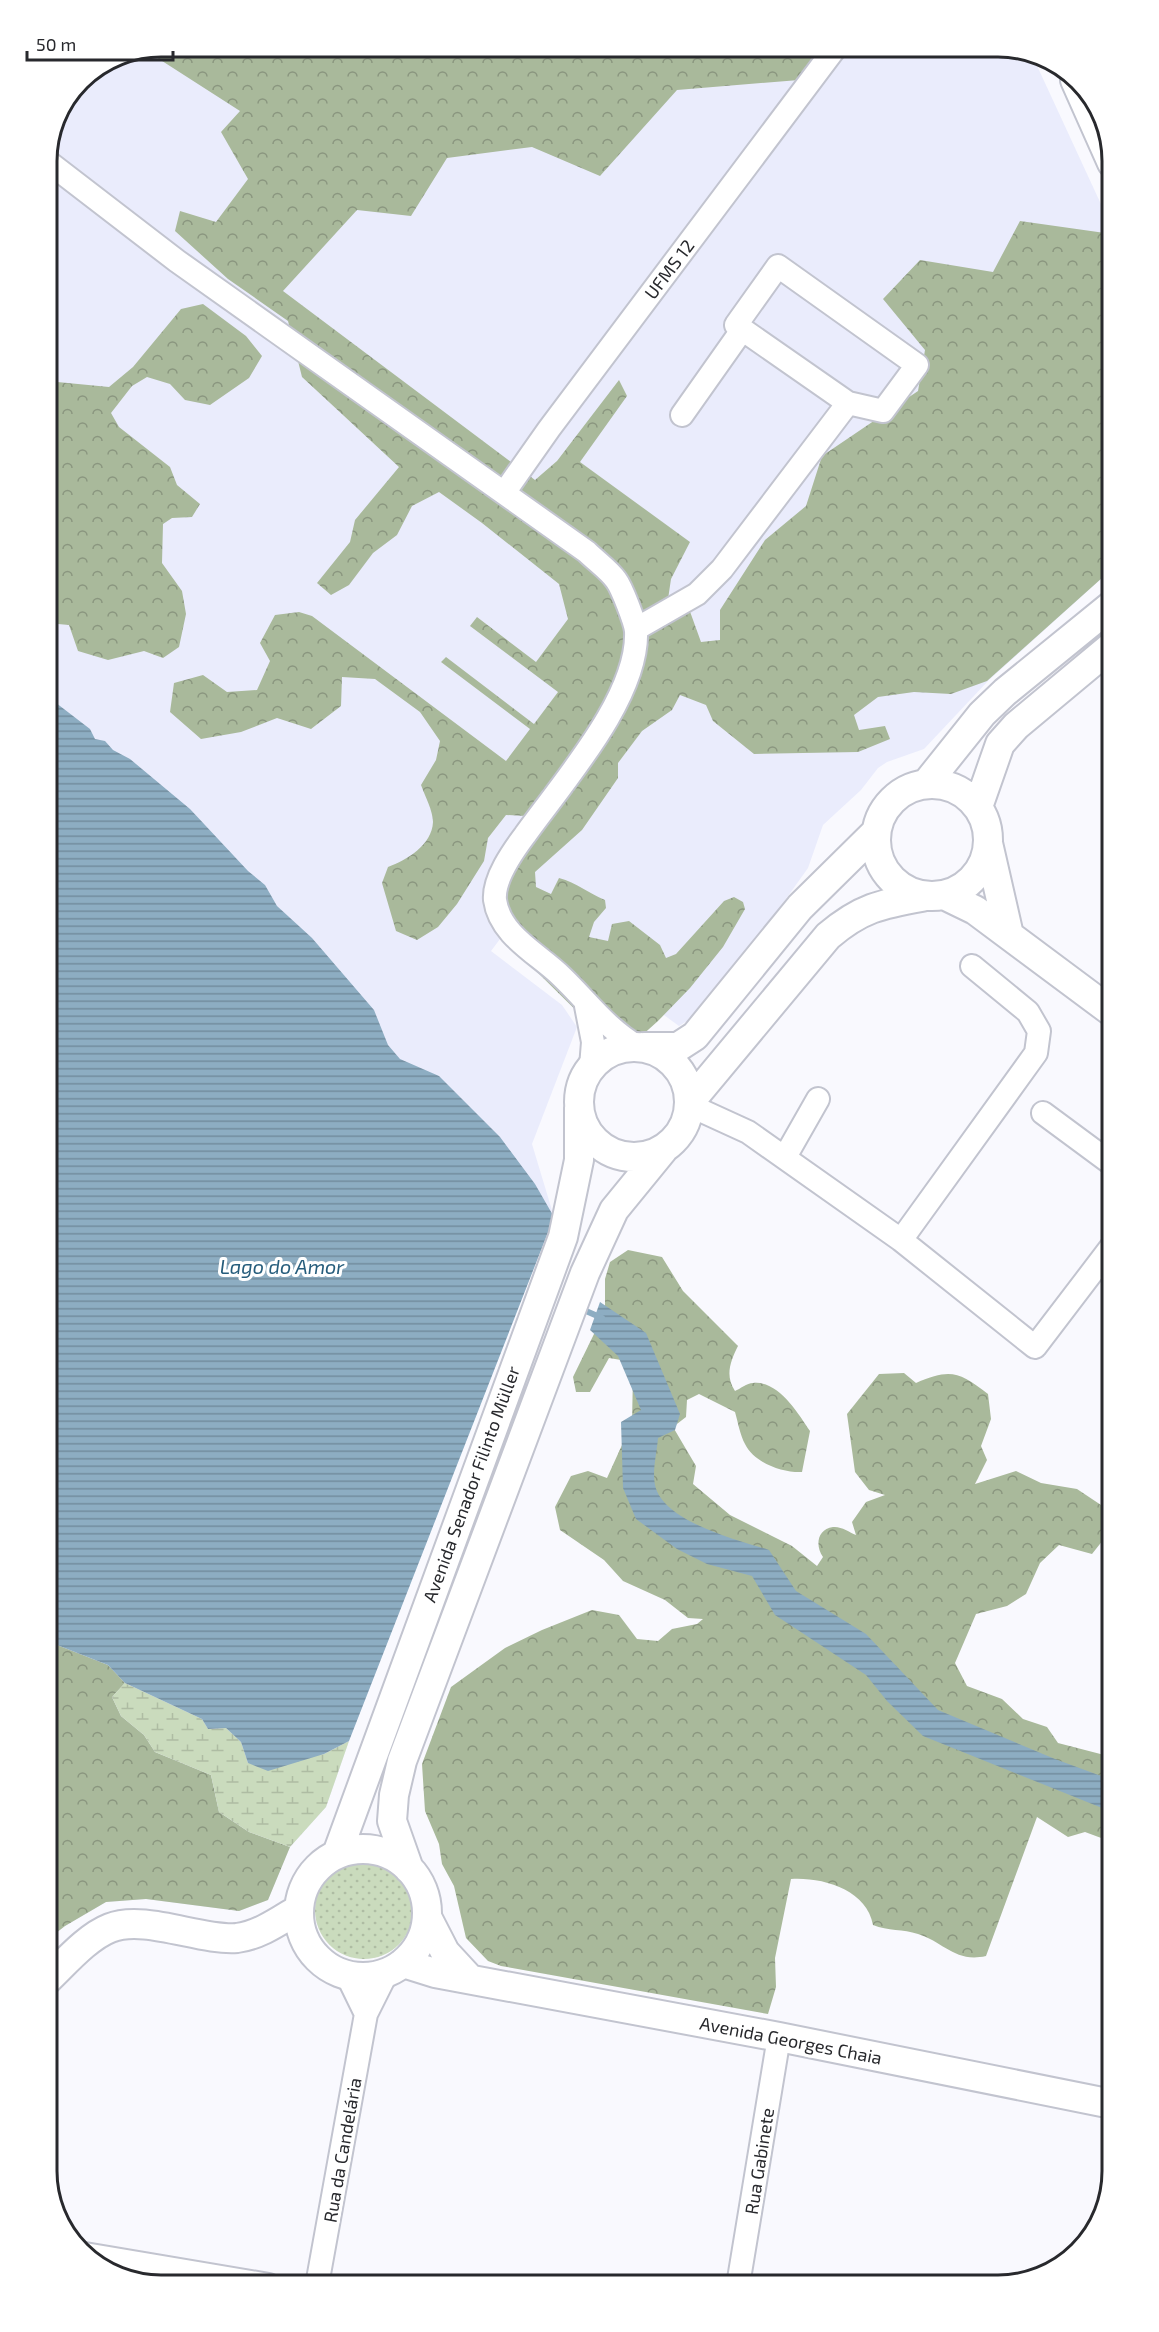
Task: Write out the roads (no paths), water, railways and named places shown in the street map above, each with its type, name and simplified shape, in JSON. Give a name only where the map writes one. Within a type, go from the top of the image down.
[{"type":"main road","points":[[926,784],[982,714],[1005,692],[1102,614]]},
{"type":"main road","points":[[978,807],[1000,744],[1016,726],[1102,655]]},
{"type":"main road","points":[[1010,935],[988,843],[986,825],[978,807],[964,794],[946,786],[926,784],[908,789],[893,800],[882,814],[876,832],[876,850],[882,867],[893,881],[908,891],[935,896],[975,910],[1102,1004]]},
{"type":"main road","points":[[638,1047],[668,1060],[680,1072],[687,1087],[689,1104],[686,1121],[677,1137],[663,1150],[636,1157],[609,1152],[589,1134],[579,1108],[581,1086],[591,1067],[616,1050],[638,1047],[678,1047],[695,1036],[800,907],[876,832]]},
{"type":"main road","points":[[689,1104],[828,936],[851,916],[879,904],[935,896],[960,889],[975,877],[984,861],[988,843]]},
{"type":"main road","name":"Avenida Senador Filinto Müller","points":[[337,1854],[563,1237],[579,1160],[579,1108]]},
{"type":"main road","name":"Avenida Senador Filinto Müller","points":[[409,1869],[392,1821],[394,1795],[402,1761],[585,1273],[614,1210],[663,1150]]},
{"type":"main road","points":[[356,1849],[375,1850],[394,1857],[409,1869],[420,1883],[426,1900],[427,1917],[420,1943],[395,1968],[368,1977],[347,1975],[331,1968],[311,1950],[300,1927],[299,1909],[302,1892],[310,1876],[322,1863],[337,1854],[356,1849]]},
{"type":"main road","points":[[57,1970],[93,1939],[111,1927],[141,1924],[235,1938],[254,1934],[299,1909]]},
{"type":"main road","points":[[427,1917],[445,1952],[469,1978]]},
{"type":"main road","name":"Avenida Georges Chaia","points":[[395,1968],[469,1978],[1102,2102]]},
{"type":"street","name":"UFMS 12","points":[[504,493],[549,429],[828,57]]},
{"type":"street","points":[[57,169],[177,261],[587,552],[617,581],[636,629],[633,657],[621,694],[603,726],[507,859],[495,898],[501,919],[519,941],[562,977],[586,1006],[624,1039],[638,1047]]},
{"type":"street","points":[[778,266],[917,365],[883,411],[848,403],[736,325],[778,266]]},
{"type":"street","points":[[682,415],[742,330]]},
{"type":"street","points":[[636,629],[697,594],[722,569],[848,403]]},
{"type":"street","points":[[902,1240],[1036,1053],[1039,1031],[1028,1012],[972,966]]},
{"type":"street","points":[[586,1006],[593,1042],[591,1067]]},
{"type":"street","points":[[785,1157],[818,1099]]},
{"type":"street","points":[[689,1104],[739,1127],[785,1157],[902,1240],[1035,1347],[1102,1259]]},
{"type":"street","points":[[1043,1113],[1102,1156]]},
{"type":"street","name":"Rua da Candelária","points":[[319,2275],[366,2014],[395,1968]]},
{"type":"street","points":[[347,1975],[366,2014]]},
{"type":"street","name":"Rua Gabinete","points":[[740,2275],[779,2037]]},
{"type":"street","points":[[104,2257],[210,2275]]},
{"type":"water","name":"Lago do Amor","points":[[57,704],[90,729],[95,739],[105,741],[113,750],[130,759],[190,809],[248,871],[265,885],[277,906],[312,938],[374,1010],[388,1045],[400,1059],[439,1076],[500,1137],[535,1184],[554,1217],[349,1741],[324,1754],[268,1771],[248,1763],[241,1742],[226,1728],[208,1729],[202,1719],[125,1683],[108,1665],[57,1645]]},
{"type":"water","points":[[600,1302],[646,1333],[680,1414],[675,1430],[658,1438],[654,1468],[655,1485],[661,1498],[672,1509],[703,1528],[769,1550],[796,1591],[866,1634],[938,1710],[1102,1776],[1102,1808],[923,1736],[887,1701],[866,1675],[775,1615],[752,1576],[707,1564],[677,1549],[636,1519],[623,1488],[621,1422],[641,1410],[618,1356],[590,1330]]},
{"type":"waterway","points":[[586,1311],[602,1318]]}]
